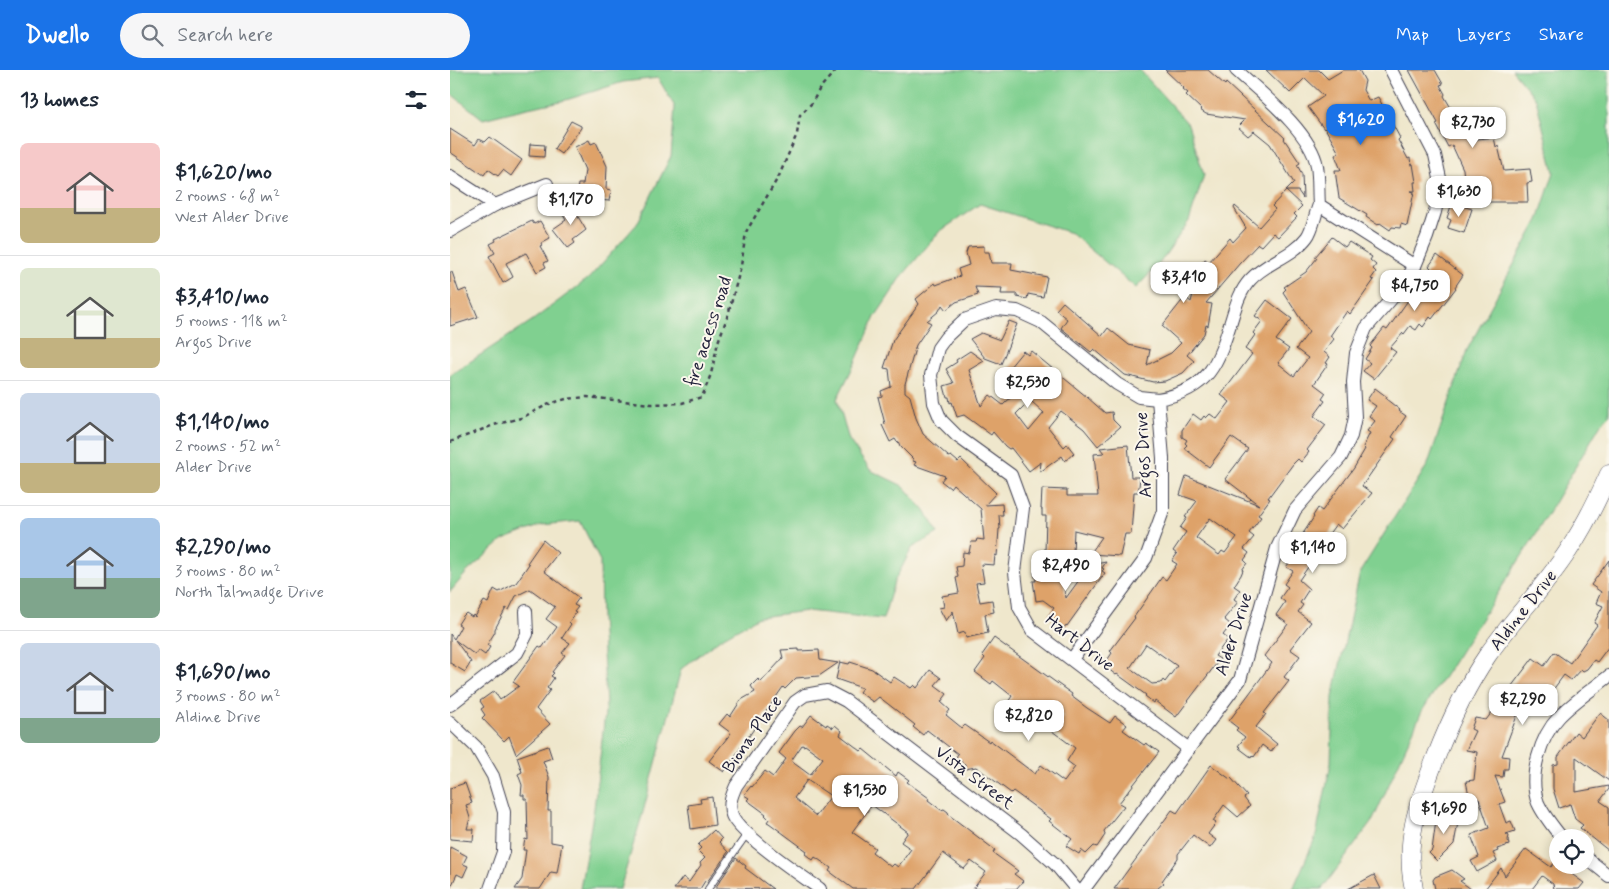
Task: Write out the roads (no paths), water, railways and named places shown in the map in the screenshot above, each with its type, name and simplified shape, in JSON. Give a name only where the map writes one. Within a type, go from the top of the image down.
[{"type":"main road","name":"Aldine Drive","points":[[1414,889],[1411,863],[1412,835],[1418,803],[1450,721],[1469,684],[1488,655],[1567,553],[1587,521],[1609,474]]},
{"type":"street","name":"Argos Drive","points":[[1072,659],[1146,558],[1163,511],[1163,458],[1158,399],[1173,396],[1199,384],[1212,370],[1221,354],[1237,302],[1249,281],[1260,271],[1288,255],[1308,236],[1318,204],[1317,165],[1310,147],[1295,126],[1236,70]]},
{"type":"street","name":"Alder Drive","points":[[1084,889],[1240,680],[1277,548],[1296,510],[1341,457],[1352,436],[1355,417],[1353,382],[1356,353],[1366,328],[1400,289],[1415,266],[1428,237],[1441,183],[1435,155],[1391,70]]},
{"type":"street","points":[[450,176],[495,205]]},
{"type":"street","points":[[450,230],[495,205],[547,184]]},
{"type":"street","points":[[1318,204],[1415,266]]},
{"type":"street","name":"Hart Drive","points":[[1158,399],[1139,397],[1117,384],[1041,322],[1017,311],[996,309],[964,320],[946,337],[938,348],[931,375],[934,403],[941,420],[957,436],[1011,475],[1024,508],[1015,572],[1019,607],[1032,630],[1189,749]]},
{"type":"street","points":[[450,705],[517,653],[527,634],[526,611]]},
{"type":"street","points":[[1554,829],[1538,802],[1534,783],[1539,752],[1548,730],[1559,717],[1609,676]]},
{"type":"street","name":"Biona Place","points":[[820,889],[747,834],[732,816],[730,800],[736,786],[795,702],[805,695],[828,691],[846,701]]},
{"type":"street","name":"Vista Street","points":[[846,701],[1021,834],[1055,864],[1076,889]]},
{"type":"street","points":[[450,722],[476,747],[493,776],[504,812],[503,852],[490,889]]},
{"type":"street","points":[[1594,864],[1609,876]]},
{"type":"lane","points":[[708,889],[747,834]]}]
